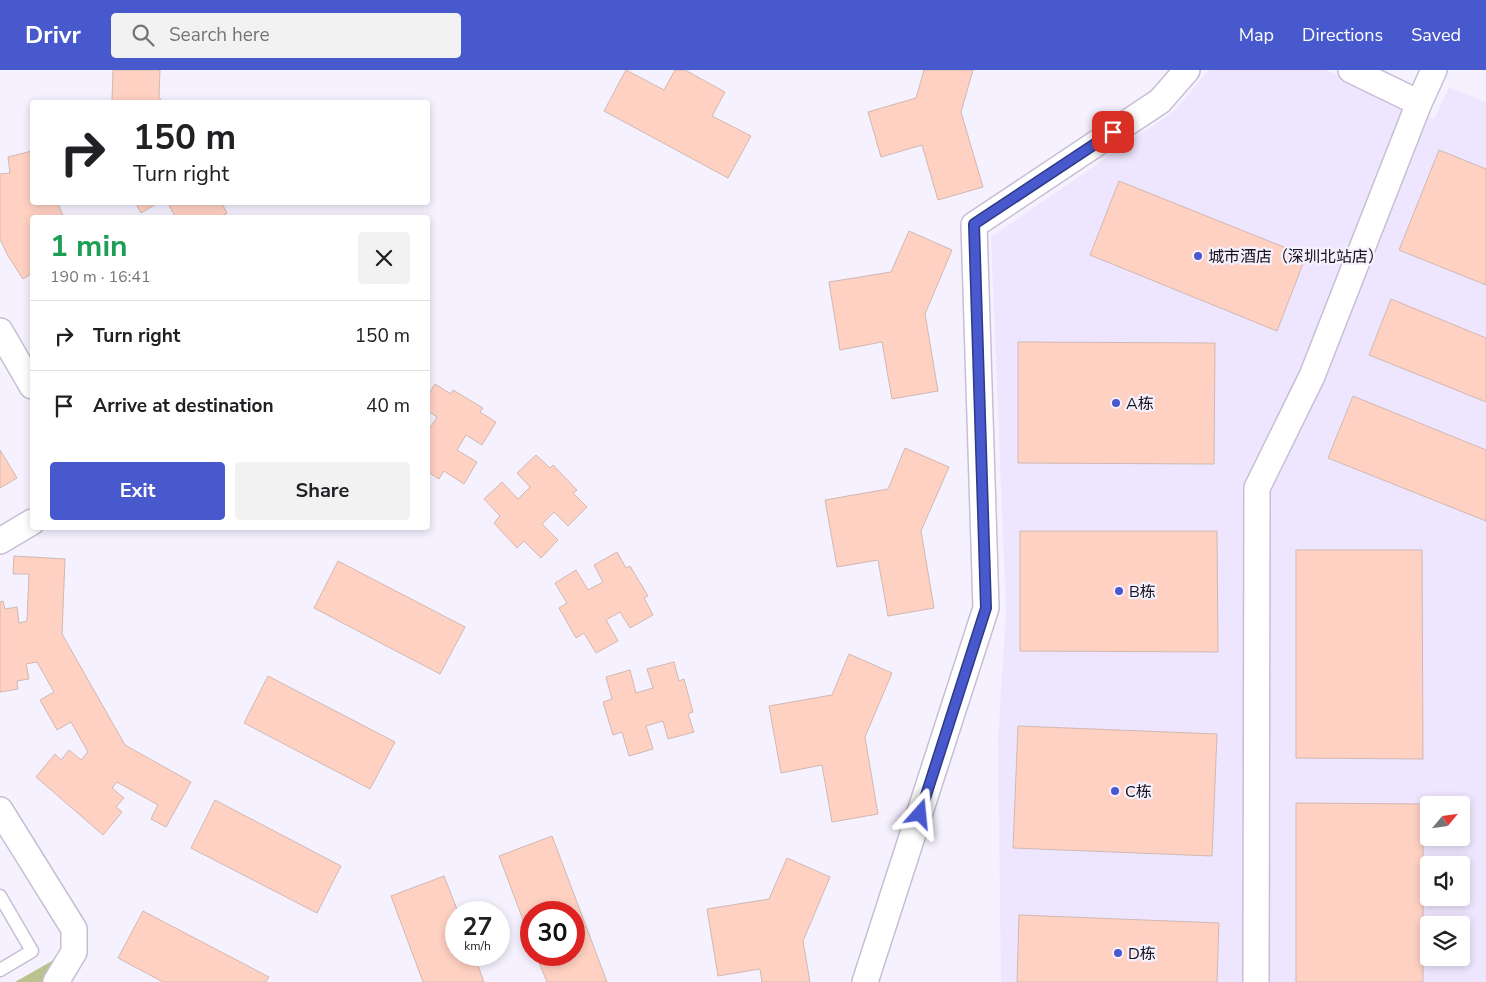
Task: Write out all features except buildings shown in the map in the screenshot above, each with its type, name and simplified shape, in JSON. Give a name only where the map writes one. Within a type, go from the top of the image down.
[{"type":"street","points":[[865,982],[986,608],[974,224],[1160,101],[1187,70]]},
{"type":"street","points":[[1351,70],[1419,103]]},
{"type":"street","points":[[1256,982],[1258,488],[1312,376],[1419,103],[1434,70]]},
{"type":"street","points":[[0,331],[30,383]]},
{"type":"street","points":[[0,541],[30,523]]},
{"type":"street","points":[[0,810],[74,929],[74,952],[56,982]]},
{"type":"lane","points":[[0,896],[32,951],[0,970]]},
{"type":"shaded area","points":[[1209,70],[1326,70],[1434,119],[1449,87],[1486,102],[1486,982],[1001,982],[998,739],[1006,611],[991,237],[1173,112]]},
{"type":"green space","points":[[59,957],[43,982],[15,982]]},
{"type":"place","name":"城市酒店（深圳北站店）","points":[[1198,256]]},
{"type":"place","name":"A栋","points":[[1116,403]]},
{"type":"place","name":"B栋","points":[[1119,591]]},
{"type":"place","name":"C栋","points":[[1115,791]]},
{"type":"place","name":"D栋","points":[[1118,953]]},
{"type":"route","points":[[920,814],[986,608],[974,224],[1113,132]]}]
